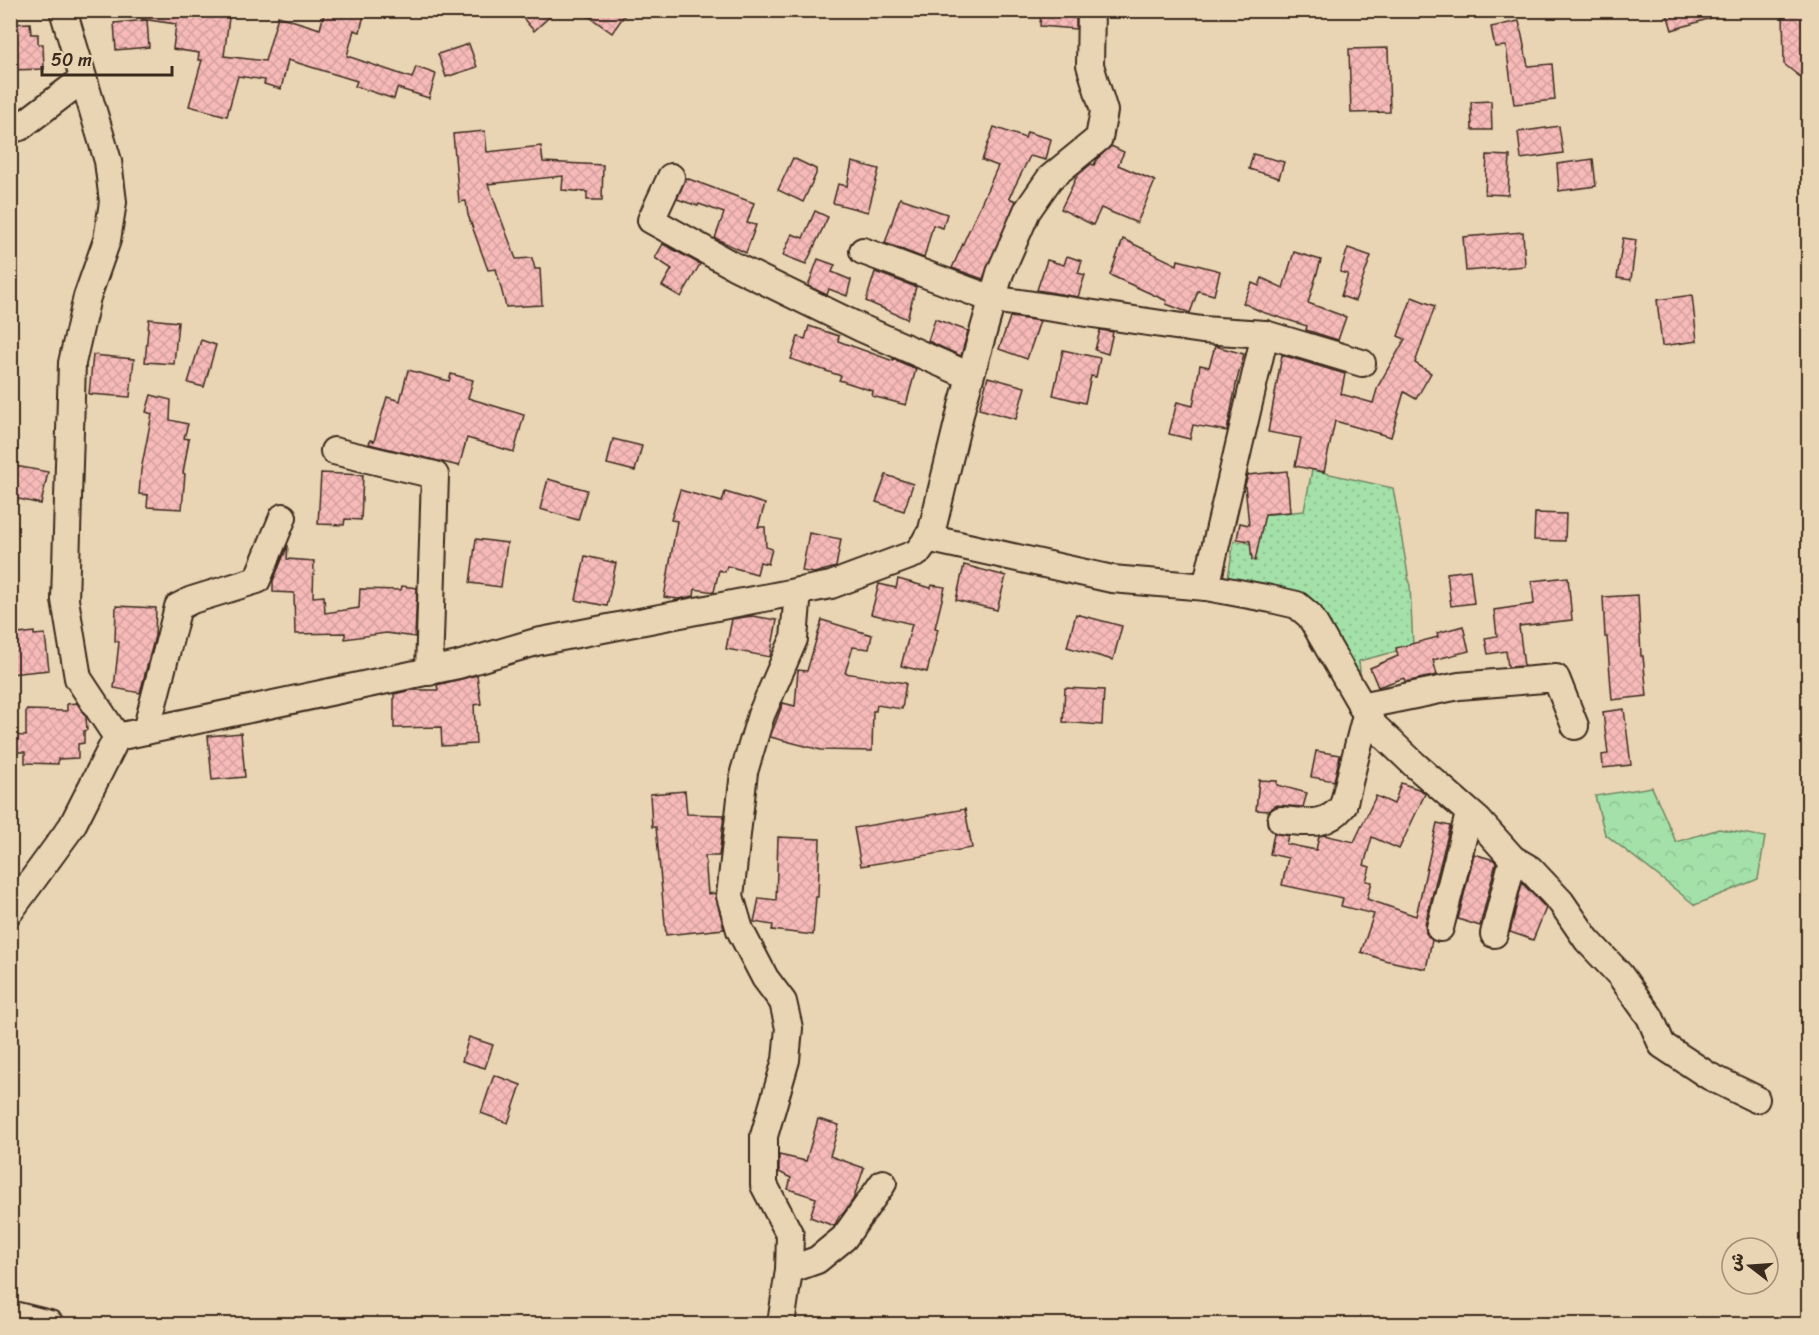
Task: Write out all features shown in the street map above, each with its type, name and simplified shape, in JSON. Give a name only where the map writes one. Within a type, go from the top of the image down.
[{"type":"street","points":[[63,10],[108,161],[113,202],[107,240],[87,297],[72,363],[65,600],[78,678],[117,737]]},
{"type":"street","points":[[117,737],[429,672],[536,642],[831,585],[917,553],[931,534],[970,376],[992,299],[1000,273],[1027,211],[1050,178],[1099,138],[1104,111],[1090,64],[1091,10]]},
{"type":"street","points":[[10,130],[20,127],[83,79]]},
{"type":"street","points":[[671,177],[651,220],[735,266],[861,328],[970,376]]},
{"type":"street","points":[[863,251],[992,299],[1202,330],[1265,334],[1362,363]]},
{"type":"street","points":[[1206,587],[1265,334]]},
{"type":"street","points":[[334,451],[435,475],[429,672]]},
{"type":"street","points":[[146,731],[178,607],[192,600],[257,580],[283,517]]},
{"type":"street","points":[[927,538],[1112,579],[1206,587],[1297,605],[1310,616],[1373,725],[1478,820],[1513,859],[1530,869],[1561,902],[1587,940],[1620,975],[1650,1017],[1662,1045],[1709,1076],[1756,1099]]},
{"type":"street","points":[[781,1324],[789,1270],[790,1235],[764,1185],[764,1136],[786,1060],[789,1028],[783,1002],[765,978],[740,930],[730,896],[744,772],[761,715],[794,639],[798,591]]},
{"type":"street","points":[[1364,711],[1459,686],[1556,678],[1575,726]]},
{"type":"street","points":[[1281,820],[1317,823],[1336,814],[1343,806],[1364,711]]},
{"type":"street","points":[[10,911],[72,826],[117,737]]},
{"type":"street","points":[[1440,928],[1469,814]]},
{"type":"street","points":[[1494,934],[1513,859]]},
{"type":"street","points":[[789,1270],[817,1260],[844,1238],[883,1183]]},
{"type":"street","points":[[10,1314],[50,1324]]},
{"type":"green space","points":[[1312,470],[1393,488],[1410,586],[1413,647],[1359,661],[1362,694],[1308,597],[1227,583],[1234,541],[1255,544],[1262,515],[1304,511]]},
{"type":"green space","points":[[1652,787],[1676,842],[1719,829],[1765,837],[1758,879],[1695,905],[1605,834],[1595,796]]},
{"type":"building","points":[[142,10],[230,10],[224,56],[265,61],[278,16],[320,29],[325,10],[365,10],[360,32],[354,30],[347,56],[412,78],[416,67],[436,74],[429,98],[397,88],[394,99],[355,86],[357,81],[288,60],[281,89],[264,84],[265,80],[238,76],[227,116],[189,106],[202,60],[198,60],[199,53],[173,49],[176,24],[142,19]]},
{"type":"building","points":[[516,10],[557,10],[534,31]]},
{"type":"building","points":[[580,10],[628,10],[612,33]]},
{"type":"building","points":[[1041,10],[1076,10],[1076,29],[1040,26]]},
{"type":"building","points":[[1666,10],[1723,10],[1724,14],[1672,30]]},
{"type":"building","points":[[1783,10],[1809,10],[1809,84],[1784,64]]},
{"type":"building","points":[[147,20],[149,47],[116,50],[114,23]]},
{"type":"building","points":[[1519,21],[1528,66],[1552,64],[1555,100],[1514,104],[1506,46],[1495,47],[1491,27]]},
{"type":"building","points":[[30,23],[31,34],[38,34],[38,44],[43,44],[44,69],[10,70],[10,24]]},
{"type":"building","points":[[469,44],[477,67],[446,77],[438,54]]},
{"type":"building","points":[[1388,48],[1390,112],[1351,113],[1349,49]]},
{"type":"building","points":[[1491,101],[1492,130],[1472,130],[1471,102]]},
{"type":"building","points":[[1559,126],[1563,153],[1521,159],[1518,132]]},
{"type":"building","points":[[994,127],[1025,138],[1027,132],[1051,139],[1046,160],[1030,156],[1009,198],[1016,201],[983,279],[952,268],[998,166],[982,160]]},
{"type":"building","points":[[485,131],[487,152],[541,146],[543,162],[603,165],[602,200],[587,200],[587,192],[562,190],[563,176],[488,184],[516,259],[532,258],[535,269],[540,269],[542,305],[506,307],[496,269],[488,270],[468,215],[466,201],[459,202],[453,134]]},
{"type":"building","points":[[1111,146],[1124,152],[1118,165],[1155,181],[1137,223],[1101,208],[1093,225],[1061,209],[1077,176],[1091,164],[1094,165]]},
{"type":"building","points":[[1253,154],[1284,162],[1279,178],[1249,169]]},
{"type":"building","points":[[1487,155],[1510,156],[1508,195],[1485,194]]},
{"type":"building","points":[[793,158],[816,169],[816,174],[803,202],[778,190]]},
{"type":"building","points":[[1593,159],[1596,186],[1559,191],[1557,164]]},
{"type":"building","points":[[852,162],[879,169],[868,212],[833,203],[838,184],[847,186]]},
{"type":"building","points":[[686,178],[754,203],[747,223],[756,225],[746,253],[715,238],[724,213],[677,199]]},
{"type":"building","points":[[900,198],[947,214],[943,228],[933,225],[924,258],[885,243]]},
{"type":"building","points":[[815,211],[828,217],[806,264],[783,255],[792,234],[803,238]]},
{"type":"building","points":[[1523,232],[1525,266],[1466,271],[1463,237]]},
{"type":"building","points":[[1623,238],[1636,240],[1631,280],[1617,278]]},
{"type":"building","points":[[1123,239],[1177,265],[1178,260],[1220,271],[1214,295],[1198,291],[1190,313],[1166,304],[1167,301],[1110,275]]},
{"type":"building","points":[[663,244],[700,264],[681,297],[662,286],[672,269],[655,258]]},
{"type":"building","points":[[1348,248],[1371,256],[1355,301],[1341,296],[1348,274],[1340,272]]},
{"type":"building","points":[[1294,252],[1321,260],[1308,303],[1346,317],[1338,340],[1306,330],[1307,326],[1262,312],[1243,303],[1252,283],[1259,286],[1262,278],[1283,288]]},
{"type":"building","points":[[1067,256],[1082,261],[1078,273],[1085,275],[1078,297],[1037,290],[1047,260],[1064,265]]},
{"type":"building","points":[[818,259],[835,265],[832,272],[851,280],[847,296],[829,289],[827,295],[808,286]]},
{"type":"building","points":[[875,272],[916,287],[907,319],[866,301]]},
{"type":"building","points":[[1692,295],[1697,341],[1662,346],[1657,300]]},
{"type":"building","points":[[1412,297],[1435,306],[1415,363],[1431,373],[1416,399],[1404,392],[1391,437],[1335,421],[1324,472],[1295,466],[1301,438],[1268,432],[1282,355],[1345,374],[1341,394],[1373,403],[1378,386],[1405,339],[1398,336]]},
{"type":"building","points":[[1010,317],[1040,321],[1027,359],[999,349]]},
{"type":"building","points":[[149,319],[178,322],[174,364],[145,362]]},
{"type":"building","points":[[935,319],[968,331],[961,356],[928,341]]},
{"type":"building","points":[[809,326],[839,336],[838,341],[916,369],[906,405],[872,396],[873,391],[839,380],[841,376],[791,359],[798,337],[805,339]]},
{"type":"building","points":[[1100,330],[1113,332],[1108,354],[1095,350]]},
{"type":"building","points":[[201,340],[216,345],[204,387],[188,383]]},
{"type":"building","points":[[1215,346],[1244,354],[1227,431],[1193,425],[1190,439],[1169,434],[1177,402],[1193,406],[1200,365],[1209,367]]},
{"type":"building","points":[[1063,350],[1100,358],[1096,377],[1091,376],[1085,403],[1053,395]]},
{"type":"building","points":[[93,355],[134,359],[130,397],[89,394]]},
{"type":"building","points":[[408,370],[449,381],[451,374],[473,380],[468,398],[524,415],[514,452],[467,438],[459,466],[369,444],[370,440],[374,441],[387,397],[400,401]]},
{"type":"building","points":[[988,377],[1025,387],[1016,419],[979,409]]},
{"type":"building","points":[[151,395],[171,400],[170,420],[188,424],[184,438],[189,439],[183,473],[185,474],[182,509],[147,507],[148,495],[139,494],[141,470],[152,414],[146,412]]},
{"type":"building","points":[[613,439],[642,446],[635,471],[607,464]]},
{"type":"building","points":[[10,465],[48,472],[41,504],[10,497]]},
{"type":"building","points":[[1287,471],[1290,512],[1265,514],[1255,561],[1252,560],[1250,541],[1237,539],[1240,523],[1249,525],[1245,485],[1248,475]]},
{"type":"building","points":[[321,473],[363,475],[361,520],[345,519],[344,525],[318,524]]},
{"type":"building","points":[[886,475],[913,484],[904,511],[876,502]]},
{"type":"building","points":[[548,479],[587,490],[578,520],[540,509]]},
{"type":"building","points":[[680,490],[722,502],[725,492],[765,504],[758,527],[765,527],[766,547],[772,549],[768,564],[760,562],[757,574],[727,566],[725,572],[719,570],[714,592],[695,589],[694,596],[678,599],[664,597],[677,521],[671,520]]},
{"type":"building","points":[[1535,513],[1566,514],[1565,541],[1534,540]]},
{"type":"building","points":[[809,533],[841,539],[836,567],[814,573],[802,571]]},
{"type":"building","points":[[476,539],[507,543],[501,587],[470,583]]},
{"type":"building","points":[[288,545],[287,559],[314,561],[313,597],[324,596],[325,613],[359,608],[360,589],[401,590],[402,586],[417,588],[415,637],[386,633],[345,639],[345,633],[295,634],[294,593],[273,592],[273,581]]},
{"type":"building","points":[[585,556],[616,563],[607,606],[576,600]]},
{"type":"building","points":[[964,565],[1006,576],[997,610],[956,600]]},
{"type":"building","points":[[1470,570],[1474,603],[1451,606],[1447,573]]},
{"type":"building","points":[[1568,577],[1572,620],[1519,626],[1524,666],[1508,667],[1506,651],[1488,654],[1485,638],[1497,636],[1494,610],[1534,604],[1532,581]]},
{"type":"building","points":[[898,579],[931,588],[932,585],[945,587],[935,628],[938,629],[927,672],[901,666],[912,624],[871,614],[879,584],[896,588]]},
{"type":"building","points":[[1638,595],[1641,656],[1643,656],[1647,696],[1612,700],[1603,597]]},
{"type":"building","points":[[116,606],[156,608],[155,636],[140,693],[114,688],[119,642],[115,641]]},
{"type":"building","points":[[1076,614],[1122,626],[1113,660],[1067,647]]},
{"type":"building","points":[[752,616],[777,620],[770,657],[726,649],[732,619]]},
{"type":"building","points":[[822,620],[872,635],[869,649],[853,647],[845,673],[906,683],[902,709],[877,705],[876,711],[873,711],[872,751],[821,750],[770,737],[783,703],[795,706],[798,670],[807,671]]},
{"type":"building","points":[[1463,626],[1469,651],[1433,660],[1437,675],[1405,682],[1404,678],[1378,687],[1370,668],[1398,656],[1396,648],[1438,637],[1437,633]]},
{"type":"building","points":[[34,632],[34,635],[45,634],[49,670],[10,674],[10,635]]},
{"type":"building","points":[[477,675],[481,704],[474,705],[476,744],[442,746],[441,727],[394,728],[394,694],[412,690],[438,690],[437,685]]},
{"type":"building","points":[[1065,688],[1104,690],[1102,725],[1063,722]]},
{"type":"building","points":[[77,703],[86,717],[87,730],[84,731],[84,743],[78,744],[78,758],[58,759],[58,764],[25,763],[25,752],[10,752],[10,735],[26,736],[26,710],[67,711],[67,704]]},
{"type":"building","points":[[1624,709],[1631,765],[1603,768],[1602,755],[1608,754],[1603,712]]},
{"type":"building","points":[[241,733],[245,777],[212,780],[208,736]]},
{"type":"building","points":[[1316,751],[1340,755],[1334,781],[1311,777]]},
{"type":"building","points":[[1259,780],[1277,781],[1277,785],[1307,793],[1303,807],[1275,805],[1269,811],[1256,810]]},
{"type":"building","points":[[1401,783],[1421,790],[1425,794],[1399,849],[1372,837],[1364,865],[1370,867],[1366,881],[1372,882],[1367,899],[1416,916],[1437,823],[1450,826],[1425,924],[1426,933],[1432,940],[1426,969],[1384,960],[1361,952],[1374,914],[1341,906],[1343,898],[1282,885],[1288,858],[1270,854],[1274,833],[1288,836],[1286,844],[1316,850],[1319,836],[1324,835],[1354,842],[1376,796],[1394,804]]},
{"type":"building","points":[[685,791],[687,814],[724,815],[719,856],[705,856],[708,894],[715,893],[724,929],[666,935],[656,827],[652,827],[650,794]]},
{"type":"building","points":[[965,809],[972,848],[861,866],[854,828]]},
{"type":"building","points":[[778,837],[820,839],[818,897],[816,897],[813,935],[772,930],[773,925],[754,922],[759,898],[776,900]]},
{"type":"building","points":[[1474,854],[1494,860],[1496,863],[1480,926],[1458,919]]},
{"type":"building","points":[[1522,883],[1546,908],[1533,940],[1510,932]]},
{"type":"building","points":[[469,1037],[493,1045],[485,1068],[462,1061]]},
{"type":"building","points":[[494,1075],[521,1085],[508,1123],[481,1113]]},
{"type":"building","points":[[818,1119],[839,1125],[830,1156],[864,1168],[853,1200],[834,1226],[810,1217],[816,1198],[788,1189],[791,1178],[779,1172],[779,1155],[806,1161]]}]
